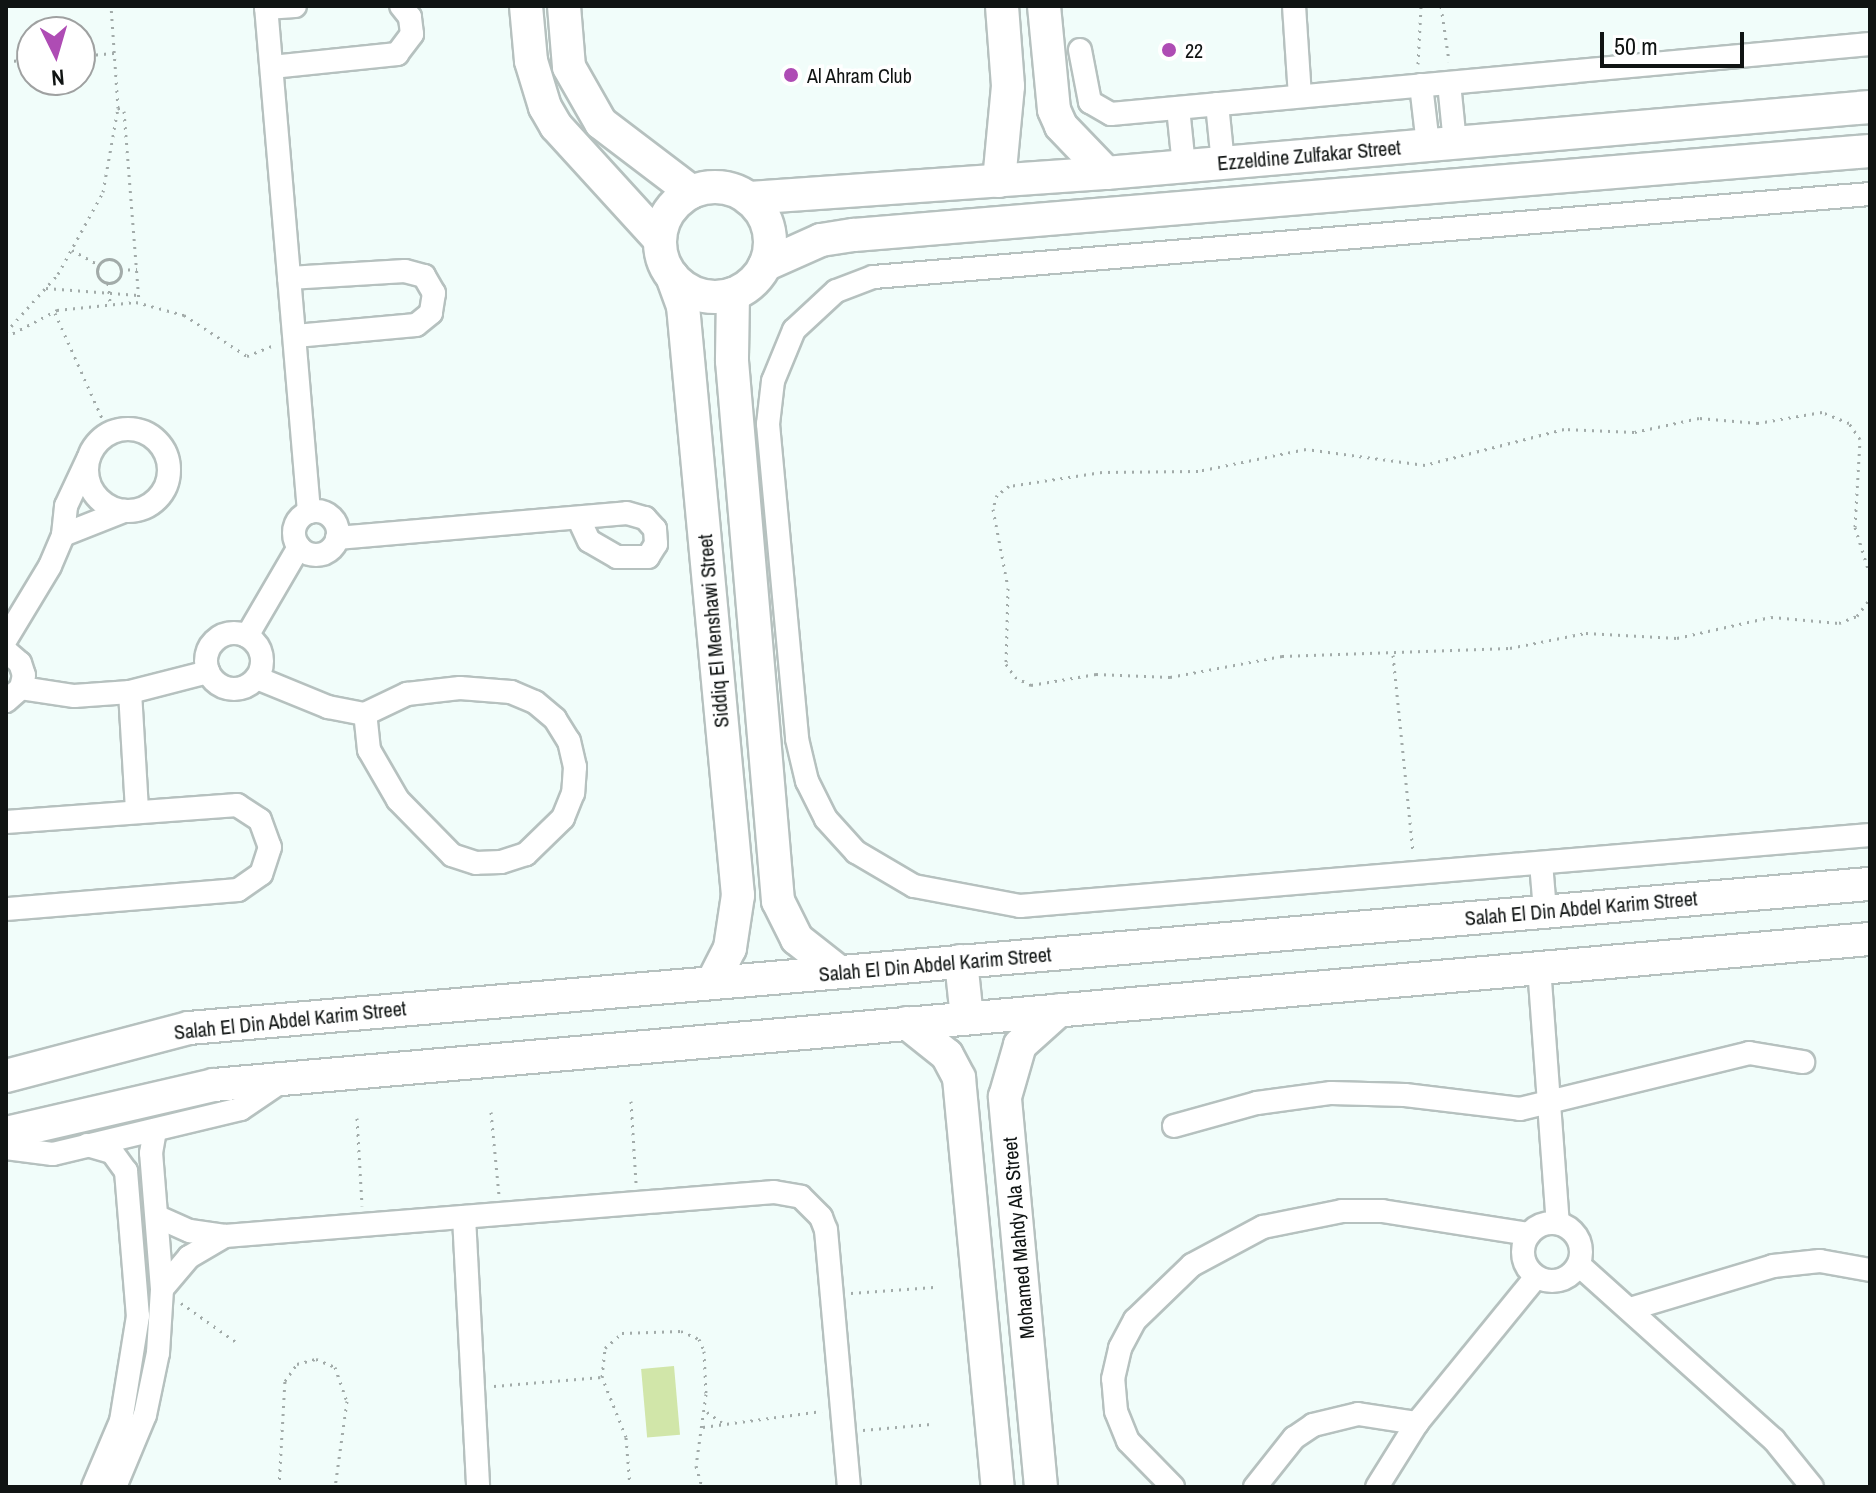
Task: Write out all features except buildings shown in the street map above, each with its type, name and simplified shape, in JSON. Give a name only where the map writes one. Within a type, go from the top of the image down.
[{"type":"street","points":[[247,636],[299,547],[294,527],[309,512],[266,7],[295,6]]},
{"type":"street","points":[[272,67],[397,54],[412,34],[410,17],[401,6]]},
{"type":"street","points":[[526,6],[531,61],[545,107],[556,126],[660,240],[672,276],[689,291],[711,297],[733,294],[758,277],[765,265],[769,228],[748,198],[721,187],[692,192],[675,204],[660,240]]},
{"type":"street","points":[[564,6],[569,67],[601,123],[692,192]]},
{"type":"street","points":[[999,181],[1008,86],[1002,6]]},
{"type":"street","points":[[1044,6],[1054,110],[1061,126],[1106,173]]},
{"type":"street","points":[[1294,6],[1300,96]]},
{"type":"street","points":[[1080,50],[1085,91],[1099,110],[1111,114],[1300,96],[1420,76],[1870,44]]},
{"type":"street","points":[[1441,144],[1450,75]]},
{"type":"street","points":[[1420,76],[1441,144]]},
{"type":"street","points":[[1217,104],[1223,163]]},
{"type":"street","name":"Ezzeldine Zulfakar Street","points":[[748,198],[1106,173],[1870,107]]},
{"type":"street","points":[[1178,108],[1184,166]]},
{"type":"street","points":[[1785,115],[1788,157]]},
{"type":"street","points":[[1702,121],[1704,165]]},
{"type":"street","points":[[765,265],[821,240],[894,232],[1870,151]]},
{"type":"street","points":[[1316,155],[1319,199]]},
{"type":"street","points":[[890,188],[894,232]]},
{"type":"street","points":[[839,972],[797,939],[781,912],[769,608],[768,424],[773,381],[785,345],[805,316],[854,283],[908,273],[1870,194]]},
{"type":"street","points":[[289,278],[405,271],[424,276],[434,293],[431,313],[416,325],[295,336]]},
{"type":"street","name":"Siddiq El Menshawi Street","points":[[672,276],[683,306],[738,895],[736,924],[712,983]]},
{"type":"street","points":[[733,294],[732,361],[769,608],[797,739],[815,800],[856,852],[914,886],[1020,906],[1870,835]]},
{"type":"street","points":[[6,639],[34,596],[63,535],[66,506],[91,454],[109,434],[128,429],[146,433],[161,445],[169,463],[168,481],[159,498],[143,509],[124,511],[63,535]]},
{"type":"street","points":[[91,454],[87,473],[93,491],[106,505],[124,511]]},
{"type":"street","points":[[299,547],[317,555],[330,550],[337,538],[331,517],[309,512]]},
{"type":"street","points":[[337,538],[579,520]]},
{"type":"street","points":[[247,636],[219,637],[207,653],[208,672],[230,689],[257,678],[328,707],[365,714],[407,694],[460,688],[511,692],[535,702],[555,719],[569,741],[574,780],[563,818],[546,839],[514,858],[476,863],[452,855],[398,800],[369,750],[365,714]]},
{"type":"street","points":[[247,636],[262,660],[257,678]]},
{"type":"street","points":[[6,651],[20,663],[13,695],[74,696],[130,692],[208,672]]},
{"type":"street","points":[[130,692],[137,811]]},
{"type":"street","points":[[6,822],[237,805],[260,820],[268,832],[268,861],[261,874],[238,890],[6,909]]},
{"type":"street","points":[[1541,863],[1545,911]]},
{"type":"street","name":"Salah El Din Abdel Karim Street","points":[[6,1076],[189,1028],[1870,884]]},
{"type":"street","points":[[1810,889],[1812,942]]},
{"type":"street","points":[[736,924],[781,912]]},
{"type":"street","points":[[6,1133],[156,1095],[288,1077],[1870,939]]},
{"type":"street","points":[[961,961],[967,1018]]},
{"type":"street","points":[[1539,967],[1558,1223]]},
{"type":"street","name":"Mohamed Mahdy Ala Street","points":[[1041,1487],[1005,1097],[1020,1045],[1059,1010]]},
{"type":"street","points":[[907,1023],[947,1055],[959,1078],[998,1487]]},
{"type":"street","points":[[1174,1126],[1257,1103],[1331,1093],[1405,1095],[1501,1109],[1549,1105],[1749,1053],[1803,1062]]},
{"type":"street","points":[[6,1148],[53,1154],[155,1130],[248,1106],[288,1077]]},
{"type":"street","points":[[115,1487],[152,1384],[162,1289],[154,1182],[155,1130]]},
{"type":"street","points":[[87,1145],[112,1152],[122,1162],[128,1186],[138,1316],[130,1387],[93,1487]]},
{"type":"street","points":[[128,1186],[154,1182]]},
{"type":"street","points":[[158,1217],[190,1231],[225,1236],[774,1192],[801,1197],[821,1217],[826,1230],[849,1487]]},
{"type":"street","points":[[1173,1487],[1147,1466],[1128,1441],[1116,1411],[1113,1379],[1120,1348],[1135,1320],[1192,1265],[1263,1227],[1342,1211],[1382,1211],[1529,1234]]},
{"type":"street","points":[[464,1217],[478,1486]]},
{"type":"street","points":[[1579,1265],[1560,1281],[1536,1277],[1524,1261],[1529,1234],[1542,1224],[1558,1223],[1579,1239],[1579,1265],[1774,1440],[1812,1487]]},
{"type":"street","points":[[162,1289],[189,1257],[225,1236]]},
{"type":"street","points":[[1630,1309],[1773,1266],[1820,1261],[1870,1270]]},
{"type":"street","points":[[135,1263],[160,1262]]},
{"type":"street","points":[[1377,1487],[1417,1423],[1536,1277]]},
{"type":"street","points":[[1255,1487],[1294,1438],[1313,1425],[1358,1414],[1417,1423]]},
{"type":"path","points":[[6,334],[46,288],[72,250],[103,192],[118,108],[111,6]]},
{"type":"path","points":[[1420,76],[1421,6]]},
{"type":"path","points":[[1441,6],[1450,75]]},
{"type":"path","points":[[96,55],[116,53]]},
{"type":"path","points":[[118,108],[125,123],[139,302]]},
{"type":"path","points":[[116,124],[125,123]]},
{"type":"path","points":[[114,140],[126,139]]},
{"type":"path","points":[[72,250],[99,265],[114,260],[120,270]]},
{"type":"path","points":[[99,265],[99,278],[108,283]]},
{"type":"path","points":[[108,283],[120,270],[137,269]]},
{"type":"path","points":[[108,283],[110,302]]},
{"type":"path","points":[[46,288],[109,290],[139,295]]},
{"type":"path","points":[[6,334],[55,312],[110,302],[139,302],[195,320],[247,356],[295,336]]},
{"type":"path","points":[[55,312],[109,434]]},
{"type":"path","points":[[1870,575],[1855,527],[1860,439],[1849,423],[1822,412],[1758,423],[1699,418],[1634,432],[1544,431],[1464,458],[1425,465],[1306,449],[1198,471],[1102,472],[1017,483],[1003,490],[994,502],[1009,604],[1005,657],[1022,682],[1040,686],[1096,674],[1170,677],[1282,656],[1393,655],[1454,647],[1528,646],[1586,633],[1677,638],[1771,617],[1839,623],[1857,616],[1870,599]]},
{"type":"path","points":[[1393,655],[1415,873]]},
{"type":"path","points":[[631,1101],[638,1203]]},
{"type":"path","points":[[491,1112],[501,1214]]},
{"type":"path","points":[[357,1118],[363,1225]]},
{"type":"path","points":[[831,1295],[934,1287]]},
{"type":"path","points":[[162,1289],[236,1342]]},
{"type":"path","points":[[630,1487],[626,1437],[602,1377],[605,1348],[616,1334],[688,1332],[702,1345],[705,1412],[696,1466],[702,1487]]},
{"type":"path","points":[[279,1487],[285,1381],[297,1364],[316,1359],[335,1367],[347,1401],[335,1487]]},
{"type":"path","points":[[473,1388],[602,1377]]},
{"type":"path","points":[[702,1427],[841,1409]]},
{"type":"path","points":[[705,1412],[723,1423]]},
{"type":"path","points":[[843,1431],[931,1424]]},
{"type":"path","points":[[397,1487],[478,1486]]},
{"type":"green space","points":[[674,1366],[680,1435],[647,1438],[641,1369]]},
{"type":"place","name":"22","points":[[1169,50]]},
{"type":"place","name":"Al Ahram Club","points":[[791,75]]}]
